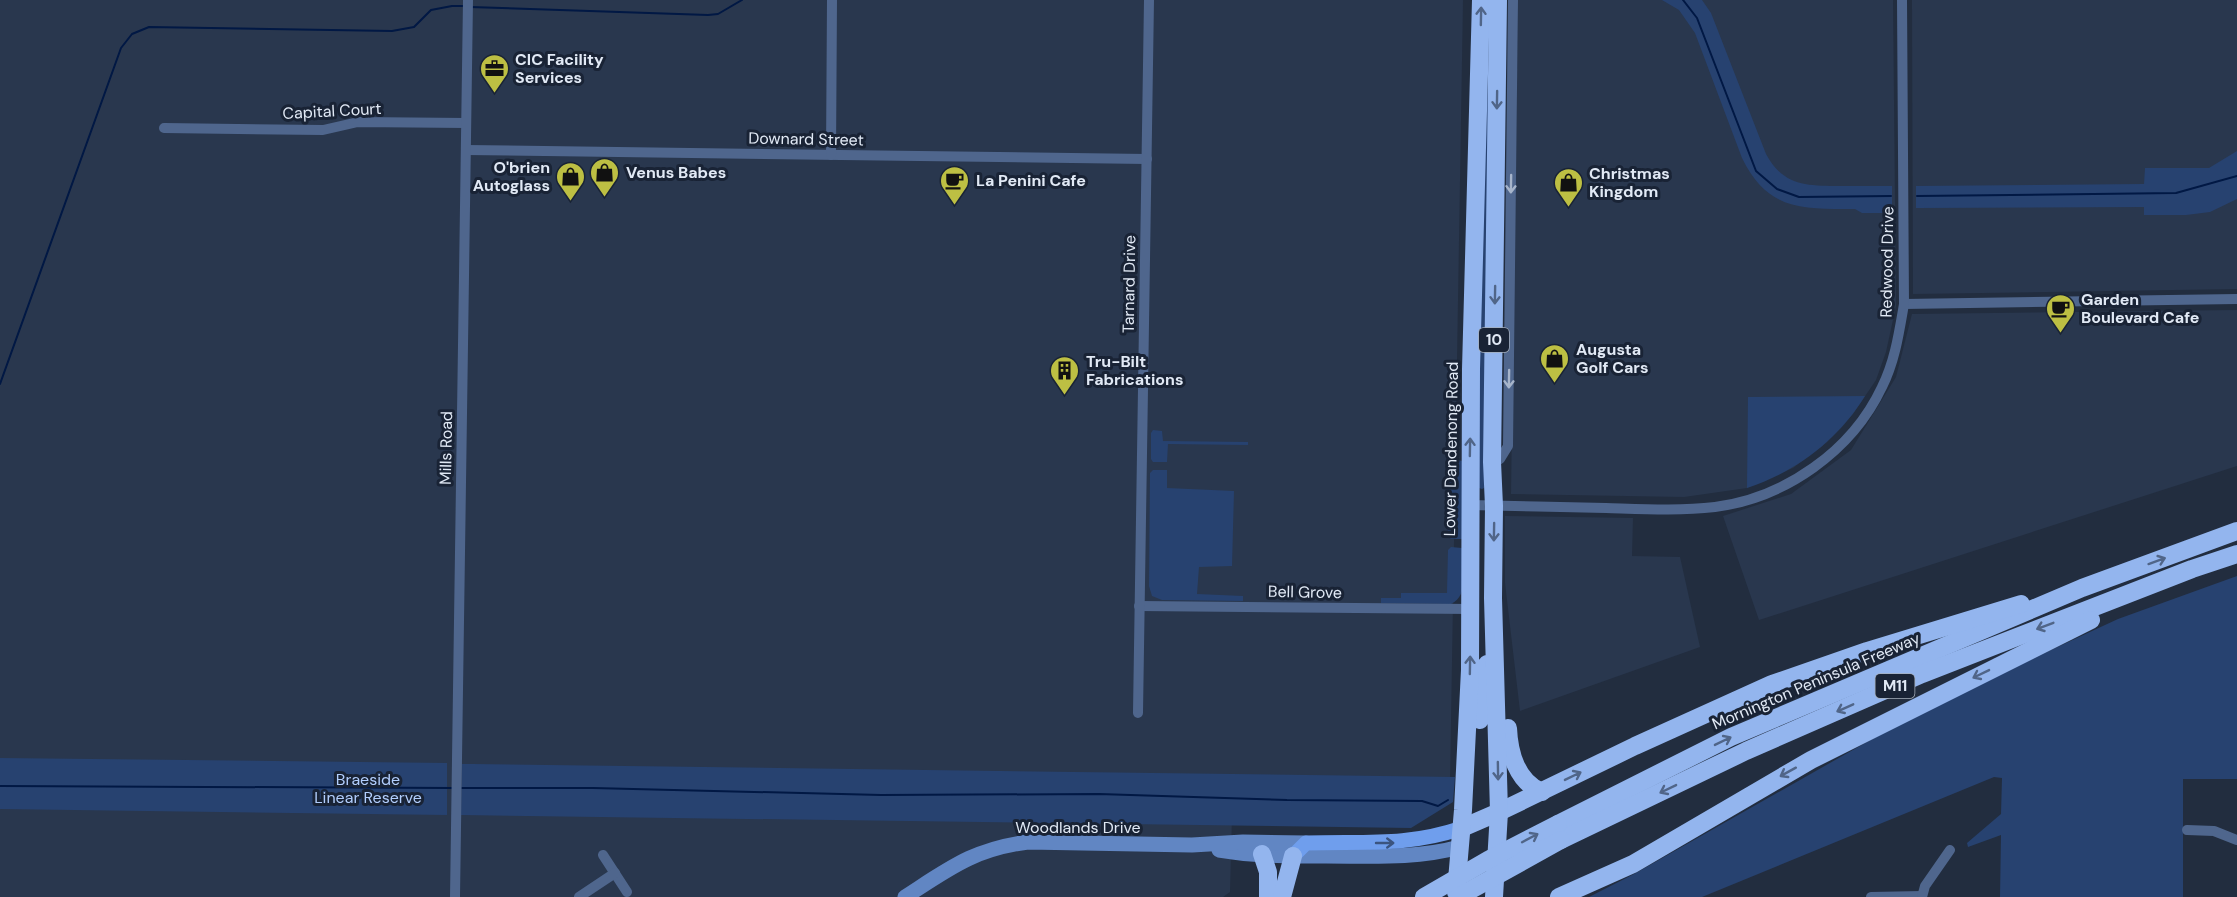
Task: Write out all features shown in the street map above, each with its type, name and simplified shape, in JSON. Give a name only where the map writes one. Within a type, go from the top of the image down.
[{"type":"highway","name":"Lower Dandenong Road","points":[[1457,897],[1464,833],[1469,699],[1470,505],[1481,0]]},
{"type":"highway","name":"10","points":[[1494,897],[1499,812],[1493,614],[1492,462],[1498,0]]},
{"type":"highway","name":"Mornington Peninsula Freeway","points":[[1457,897],[1560,832],[1731,737],[2082,588],[2237,531]]},
{"type":"highway","name":"Mornington Peninsula Freeway","points":[[1424,897],[1488,860],[1560,832],[1922,674],[2237,554]]},
{"type":"highway","points":[[1464,833],[1499,812],[1635,746],[1772,684],[1867,651],[2130,571]]},
{"type":"highway","points":[[1576,897],[1810,760],[2183,573]]},
{"type":"highway","points":[[1464,833],[1493,614]]},
{"type":"highway","points":[[1494,638],[1506,689],[1512,758],[1524,777],[1533,787],[1542,792]]},
{"type":"highway","points":[[1262,854],[1267,868],[1268,897]]},
{"type":"highway","points":[[1282,897],[1293,856]]},
{"type":"highway","points":[[1558,897],[1618,871]]},
{"type":"main road","name":"Woodlands Drive","points":[[1306,843],[1407,842],[1464,833]]},
{"type":"main road","points":[[1293,856],[1306,843]]},
{"type":"street","name":"Mills Road","points":[[455,897],[468,0]]},
{"type":"street","points":[[831,154],[832,0]]},
{"type":"street","name":"Tarnard Drive","points":[[1138,713],[1149,0]]},
{"type":"street","points":[[1492,462],[1500,459],[1508,446],[1513,0]]},
{"type":"street","name":"Redwood Drive","points":[[1470,505],[1675,510],[1716,507],[1758,497],[1799,478],[1836,449],[1860,422],[1882,388],[1896,348],[1904,304],[1902,0]]},
{"type":"street","name":"Capital Court","points":[[164,128],[323,129],[358,122],[466,123]]},
{"type":"street","name":"Downard Street","points":[[466,150],[1147,159]]},
{"type":"street","points":[[1904,304],[2237,299]]},
{"type":"street","name":"Bell Grove","points":[[1139,606],[1471,609]]},
{"type":"street","points":[[2187,830],[2214,831],[2237,840]]},
{"type":"street","name":"Woodlands Drive","points":[[1192,845],[1233,852],[1293,856],[1394,858],[1464,833]]},
{"type":"street","name":"Woodlands Drive","points":[[905,897],[958,863],[979,853],[1028,842],[1192,845],[1243,842],[1306,843]]},
{"type":"street","points":[[1871,897],[1922,897],[1925,886],[1950,850]]},
{"type":"street","points":[[603,855],[627,892]]},
{"type":"street","points":[[579,897],[615,873]]},
{"type":"shaded area","points":[[0,0],[1463,0],[1450,782],[1233,778],[1230,892],[1223,897],[0,897]]},
{"type":"shaded area","points":[[1518,0],[1893,0],[1896,306],[1886,352],[1876,380],[1853,414],[1827,442],[1793,468],[1747,488],[1684,497],[1511,494]]},
{"type":"shaded area","points":[[1912,0],[2237,0],[2237,289],[1913,294]]},
{"type":"shaded area","points":[[2237,310],[2237,466],[1759,620],[1723,516],[1791,494],[1851,450],[1896,377],[1912,314]]},
{"type":"shaded area","points":[[1505,516],[1633,518],[1632,556],[1680,557],[1700,647],[1520,711],[1505,583]]},
{"type":"green space","points":[[1662,0],[1702,0],[1711,13],[1766,154],[1780,172],[1797,182],[1807,184],[1892,186],[1892,213],[1862,213],[1855,209],[1803,207],[1775,197],[1763,188],[1742,158],[1695,33],[1679,10]]},
{"type":"green space","points":[[1491,61],[1486,464],[1484,488],[1482,489],[1479,488],[1479,328],[1488,76]]},
{"type":"green space","points":[[2237,151],[2237,199],[2210,212],[2186,215],[2144,215],[2144,207],[1916,208],[1916,186],[2144,184],[2145,168],[2209,168]]},
{"type":"green space","points":[[1865,396],[1842,427],[1814,452],[1783,473],[1747,488],[1748,397]]},
{"type":"green space","points":[[1153,430],[1162,431],[1163,441],[1248,442],[1248,445],[1168,444],[1167,462],[1153,462],[1151,433]]},
{"type":"green space","points":[[1450,459],[1463,461],[1462,539],[1448,537]]},
{"type":"green space","points":[[1153,470],[1167,470],[1167,488],[1234,491],[1232,566],[1199,567],[1197,594],[1243,596],[1243,601],[1162,600],[1152,596],[1149,586],[1150,473]]},
{"type":"green space","points":[[1451,547],[1462,548],[1464,579],[1461,594],[1457,600],[1451,604],[1381,603],[1381,598],[1401,598],[1401,593],[1447,593],[1448,550]]},
{"type":"green space","points":[[2237,576],[2237,779],[2183,779],[2183,897],[2000,897],[2001,835],[1968,847],[1967,843],[2001,814],[2002,778],[1994,777],[1702,897],[1589,897],[1634,874],[1934,704],[2118,619]]},
{"type":"green space","name":"Braeside Linear Reserve","points":[[0,758],[447,763],[447,815],[0,809]]},
{"type":"green space","points":[[462,764],[1455,777],[1453,802],[1411,828],[461,815]]},
{"type":"waterway","points":[[470,7],[708,15],[718,14],[742,0]]},
{"type":"waterway","points":[[1683,0],[1697,18],[1756,171],[1777,189],[1799,197],[1891,196]]},
{"type":"waterway","points":[[0,384],[121,48],[132,34],[149,27],[392,31],[414,27],[431,10],[465,6]]},
{"type":"waterway","points":[[1917,196],[2176,193],[2237,176]]},
{"type":"waterway","points":[[0,786],[452,788]]},
{"type":"waterway","points":[[461,788],[593,788],[881,795],[1099,794],[1287,800],[1422,801],[1438,806],[1448,800]]},
{"type":"place","name":"CIC Facility Services","points":[[494,94]]},
{"type":"place","name":"Venus Babes","points":[[605,198]]},
{"type":"place","name":"O'brien Autoglass","points":[[571,202]]},
{"type":"place","name":"La Penini Cafe","points":[[955,206]]},
{"type":"place","name":"Christmas Kingdom","points":[[1568,208]]},
{"type":"place","name":"Garden Boulevard Cafe","points":[[2060,334]]},
{"type":"place","name":"Augusta Golf Cars","points":[[1555,384]]},
{"type":"place","name":"Tru-Bilt Fabrications","points":[[1065,396]]}]
